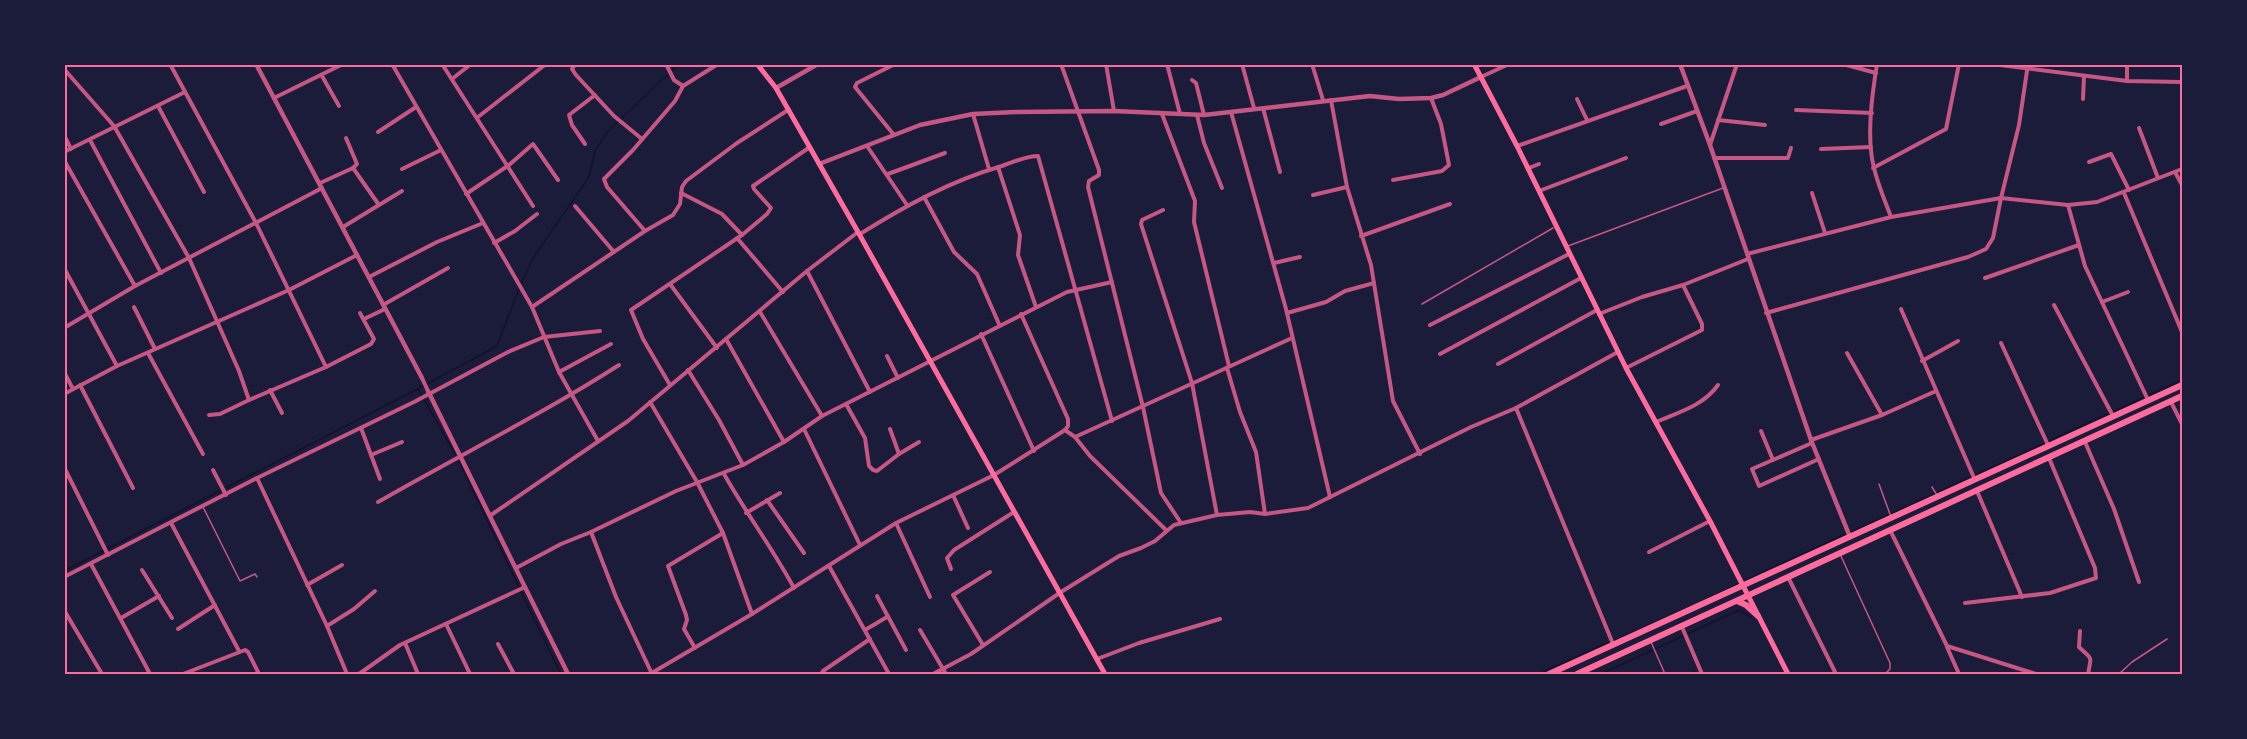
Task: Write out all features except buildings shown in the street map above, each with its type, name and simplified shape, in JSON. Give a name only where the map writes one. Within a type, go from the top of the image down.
[{"type":"main road","points":[[757,64],[776,88],[810,147],[1106,675]]},
{"type":"main road","points":[[1474,64],[1626,368],[1710,521],[1788,675]]},
{"type":"main road","points":[[1549,675],[2048,444],[2182,385]]},
{"type":"main road","points":[[1578,675],[1652,645],[1788,577],[2182,396]]},
{"type":"main road","points":[[1737,601],[1746,605],[1758,616]]},
{"type":"street","points":[[170,64],[256,223],[326,367]]},
{"type":"street","points":[[256,64],[422,378],[567,674]]},
{"type":"street","points":[[274,98],[343,64]]},
{"type":"street","points":[[392,64],[524,292],[559,372],[598,441]]},
{"type":"street","points":[[442,64],[509,165],[533,206]]},
{"type":"street","points":[[452,79],[471,64]]},
{"type":"street","points":[[478,117],[546,64]]},
{"type":"street","points":[[575,64],[573,72],[621,123],[642,139]]},
{"type":"street","points":[[666,64],[672,77],[683,86]]},
{"type":"street","points":[[645,231],[607,187],[604,179],[675,101],[683,86],[718,64]]},
{"type":"street","points":[[776,88],[818,64]]},
{"type":"street","points":[[894,135],[855,87],[895,64]]},
{"type":"street","points":[[1061,64],[1099,170],[1099,175],[1089,181],[1088,187],[1143,407],[1161,493],[1181,524]]},
{"type":"street","points":[[1106,64],[1114,111]]},
{"type":"street","points":[[1167,64],[1180,115]]},
{"type":"street","points":[[1242,64],[1254,108]]},
{"type":"street","points":[[1312,64],[1323,100]]},
{"type":"street","points":[[819,164],[920,125],[973,114],[1114,111],[1204,115],[1370,96],[1399,99],[1431,98],[1443,95],[1509,64]]},
{"type":"street","points":[[1680,64],[1812,441],[1850,536]]},
{"type":"street","points":[[1710,145],[1737,64]]},
{"type":"street","points":[[1844,64],[1876,73]]},
{"type":"street","points":[[1877,64],[1871,147],[1873,168],[1891,217]]},
{"type":"street","points":[[1873,168],[1946,129],[1959,64]]},
{"type":"street","points":[[1992,64],[2028,66],[2127,81],[2181,82]]},
{"type":"street","points":[[2127,64],[2127,81]]},
{"type":"street","points":[[1766,313],[1979,253],[1986,249],[1993,238],[2019,125],[2028,66]]},
{"type":"street","points":[[64,69],[114,126],[189,258],[239,371],[249,400]]},
{"type":"street","points":[[322,76],[339,106]]},
{"type":"street","points":[[2083,99],[2084,76]]},
{"type":"street","points":[[1192,80],[1197,83],[1204,115]]},
{"type":"street","points":[[1517,146],[1687,86]]},
{"type":"street","points":[[64,152],[185,92]]},
{"type":"street","points":[[585,144],[572,125],[569,116],[595,94]]},
{"type":"street","points":[[1393,180],[1442,171],[1449,165],[1441,124],[1431,98]]},
{"type":"street","points":[[1577,99],[1587,120]]},
{"type":"street","points":[[1331,100],[1347,187],[1371,265],[1393,401],[1420,454]]},
{"type":"street","points":[[157,106],[204,192]]},
{"type":"street","points":[[1263,107],[1280,172]]},
{"type":"street","points":[[378,132],[416,108]]},
{"type":"street","points":[[532,307],[645,231],[674,215],[680,204],[681,193],[686,181],[737,143],[788,110]]},
{"type":"street","points":[[1796,110],[1872,113]]},
{"type":"street","points":[[1231,111],[1287,313],[1330,497]]},
{"type":"street","points":[[1660,124],[1697,111]]},
{"type":"street","points":[[973,114],[989,169]]},
{"type":"street","points":[[1162,114],[1195,201],[1194,222],[1228,367],[1240,412],[1257,452],[1265,514]]},
{"type":"street","points":[[1197,115],[1204,143],[1222,188]]},
{"type":"street","points":[[1718,120],[1765,125]]},
{"type":"street","points":[[2139,128],[2158,178]]},
{"type":"street","points":[[64,135],[71,149]]},
{"type":"street","points":[[64,328],[135,286],[256,223],[353,168],[357,160],[346,138]]},
{"type":"street","points":[[90,140],[161,273]]},
{"type":"street","points":[[466,194],[509,165],[533,144],[558,180]]},
{"type":"street","points":[[867,146],[907,205]]},
{"type":"street","points":[[670,385],[643,339],[631,310],[739,236],[771,210],[753,186],[810,147]]},
{"type":"street","points":[[1821,149],[1871,147]]},
{"type":"street","points":[[1714,158],[1788,158],[1791,148]]},
{"type":"street","points":[[402,169],[441,150]]},
{"type":"street","points":[[888,174],[945,153]]},
{"type":"street","points":[[2089,162],[2111,154],[2129,190]]},
{"type":"street","points":[[491,515],[628,421],[807,271],[859,233],[907,205],[948,185],[989,169],[1036,155],[1039,158],[1112,421]]},
{"type":"street","points":[[1539,191],[1626,158]]},
{"type":"street","points":[[64,160],[135,286]]},
{"type":"street","points":[[1528,168],[1539,164]]},
{"type":"street","points":[[998,167],[1020,235],[1018,255],[1036,307]]},
{"type":"street","points":[[353,168],[379,206]]},
{"type":"street","points":[[1498,364],[1598,312],[1683,285],[1748,257],[1825,233],[1891,217],[2001,198],[2068,205],[2097,202],[2182,169]]},
{"type":"street","points":[[2175,172],[2182,185]]},
{"type":"street","points":[[1313,195],[1347,187]]},
{"type":"street","points":[[343,227],[402,190]]},
{"type":"street","points":[[681,193],[722,214],[783,292]]},
{"type":"street","points":[[1812,193],[1825,233]]},
{"type":"street","points":[[2124,193],[2182,332]]},
{"type":"street","points":[[924,197],[954,252],[979,278],[999,324]]},
{"type":"street","points":[[1361,236],[1450,204]]},
{"type":"street","points":[[2068,205],[2085,266],[2148,399]]},
{"type":"street","points":[[575,206],[614,252]]},
{"type":"street","points":[[1163,210],[1146,217],[1141,224],[1192,383],[1217,515]]},
{"type":"street","points":[[494,243],[537,214]]},
{"type":"street","points":[[369,277],[437,242],[483,223]]},
{"type":"street","points":[[1985,278],[2079,245]]},
{"type":"street","points":[[1430,326],[1569,254]]},
{"type":"street","points":[[64,394],[117,366],[289,290],[357,255]]},
{"type":"street","points":[[1274,263],[1300,257]]},
{"type":"street","points":[[64,268],[117,366]]},
{"type":"street","points":[[364,319],[448,268]]},
{"type":"street","points":[[807,271],[870,392]]},
{"type":"street","points":[[1440,354],[1581,278]]},
{"type":"street","points":[[516,568],[561,544],[697,482],[743,465],[784,442],[822,416],[999,324],[1075,290],[1112,282]]},
{"type":"street","points":[[1287,313],[1326,302],[1345,291],[1374,283]]},
{"type":"street","points":[[670,284],[717,348]]},
{"type":"street","points":[[1626,368],[1702,330],[1702,324],[1683,285]]},
{"type":"street","points":[[2102,302],[2128,292]]},
{"type":"street","points":[[2054,305],[2113,415]]},
{"type":"street","points":[[134,307],[155,350]]},
{"type":"street","points":[[1901,309],[1975,479]]},
{"type":"street","points":[[760,312],[822,416]]},
{"type":"street","points":[[209,416],[220,414],[326,367],[371,344],[374,339],[360,313]]},
{"type":"street","points":[[591,532],[616,597],[651,674],[752,614],[896,523],[994,475],[1065,430],[1068,426],[1068,419],[1021,314]]},
{"type":"street","points":[[64,577],[257,478],[414,402],[508,352],[544,337],[600,331]]},
{"type":"street","points":[[981,334],[1034,451]]},
{"type":"street","points":[[1076,438],[1292,338]]},
{"type":"street","points":[[726,339],[784,442]]},
{"type":"street","points":[[1922,361],[1958,341]]},
{"type":"street","points":[[2001,343],[2048,444]]},
{"type":"street","points":[[559,372],[611,344]]},
{"type":"street","points":[[933,675],[1119,556],[1155,541],[1166,530],[1217,515],[1297,511],[1420,454],[1471,427],[1516,408],[1618,351]]},
{"type":"street","points":[[148,353],[203,454]]},
{"type":"street","points":[[1847,353],[1882,415]]},
{"type":"street","points":[[887,356],[898,378]]},
{"type":"street","points":[[378,502],[453,458],[572,396],[619,365]]},
{"type":"street","points":[[688,370],[743,465]]},
{"type":"street","points":[[64,372],[73,389]]},
{"type":"street","points":[[80,385],[133,488]]},
{"type":"street","points":[[1656,422],[1702,402],[1718,385]]},
{"type":"street","points":[[270,390],[282,413]]},
{"type":"street","points":[[1819,458],[1759,486],[1752,469],[1812,441],[1882,415],[1936,391]]},
{"type":"street","points":[[650,402],[697,482],[723,533],[752,614]]},
{"type":"street","points":[[2171,402],[2182,424]]},
{"type":"street","points":[[846,404],[866,438],[871,469],[877,471],[919,442]]},
{"type":"street","points":[[1516,408],[1613,644]]},
{"type":"street","points":[[361,428],[380,479]]},
{"type":"street","points":[[804,429],[860,545]]},
{"type":"street","points":[[890,429],[899,454]]},
{"type":"street","points":[[1065,430],[1076,438],[1090,456],[1166,530]]},
{"type":"street","points":[[1761,431],[1773,460]]},
{"type":"street","points":[[371,455],[402,442]]},
{"type":"street","points":[[2085,442],[2114,509],[2139,582]]},
{"type":"street","points":[[1965,603],[2050,594],[2096,578],[2095,568],[2049,458]]},
{"type":"street","points":[[64,467],[108,555]]},
{"type":"street","points":[[213,470],[226,495]]},
{"type":"street","points":[[723,474],[746,513],[779,560],[794,588]]},
{"type":"street","points":[[257,478],[327,626],[347,675]]},
{"type":"street","points":[[1977,491],[2022,597]]},
{"type":"street","points":[[746,513],[780,493]]},
{"type":"street","points":[[953,495],[968,528]]},
{"type":"street","points":[[767,500],[804,554]]},
{"type":"street","points":[[951,569],[947,558],[954,550],[1015,511]]},
{"type":"street","points":[[1649,552],[1710,521]]},
{"type":"street","points":[[171,523],[238,651]]},
{"type":"street","points":[[896,523],[930,597]]},
{"type":"street","points":[[1890,530],[1959,675]]},
{"type":"street","points":[[695,648],[684,629],[686,615],[668,566],[723,533]]},
{"type":"street","points":[[91,564],[150,675]]},
{"type":"street","points":[[307,585],[342,565]]},
{"type":"street","points":[[829,566],[889,675]]},
{"type":"street","points":[[142,570],[172,618]]},
{"type":"street","points":[[983,645],[953,596],[990,572]]},
{"type":"street","points":[[1788,577],[1836,675]]},
{"type":"street","points":[[359,675],[405,643],[523,588]]},
{"type":"street","points":[[327,626],[354,609],[375,591]]},
{"type":"street","points":[[121,618],[159,596]]},
{"type":"street","points":[[877,596],[906,650]]},
{"type":"street","points":[[178,629],[215,605]]},
{"type":"street","points":[[64,610],[102,675]]},
{"type":"street","points":[[865,630],[887,617]]},
{"type":"street","points":[[1097,659],[1139,643],[1220,619]]},
{"type":"street","points":[[446,624],[470,675]]},
{"type":"street","points":[[920,630],[946,675]]},
{"type":"street","points":[[1683,630],[1702,675]]},
{"type":"street","points":[[2080,631],[2079,647],[2089,654],[2091,660],[2088,675]]},
{"type":"street","points":[[821,675],[823,671],[870,639]]},
{"type":"street","points":[[405,643],[418,675]]},
{"type":"street","points":[[498,644],[514,675]]},
{"type":"street","points":[[1947,646],[2036,675]]},
{"type":"street","points":[[183,675],[238,651],[247,650],[259,675]]},
{"type":"lane","points":[[1567,247],[1724,187]]},
{"type":"lane","points":[[1422,304],[1557,226]]},
{"type":"lane","points":[[1879,484],[1891,516]]},
{"type":"lane","points":[[1932,487],[1937,495]]},
{"type":"lane","points":[[203,507],[240,580],[255,574],[257,578]]},
{"type":"lane","points":[[1839,554],[1890,663],[1890,669],[1885,675]]},
{"type":"lane","points":[[2119,675],[2132,662],[2167,639]]},
{"type":"lane","points":[[1652,645],[1665,675]]},
{"type":"waterway","points":[[521,284],[533,258],[589,177],[595,151],[608,131],[679,64]]},
{"type":"waterway","points":[[64,571],[497,346],[519,289]]},
{"type":"waterway","points":[[1851,532],[2182,380]]},
{"type":"waterway","points":[[418,389],[458,459],[519,587]]},
{"type":"waterway","points":[[1744,581],[1846,534]]},
{"type":"waterway","points":[[1709,598],[1740,583]]},
{"type":"waterway","points":[[521,592],[561,674]]},
{"type":"waterway","points":[[1538,674],[1694,605]]},
{"type":"waterway","points":[[1601,674],[1739,610],[1751,617]]}]
